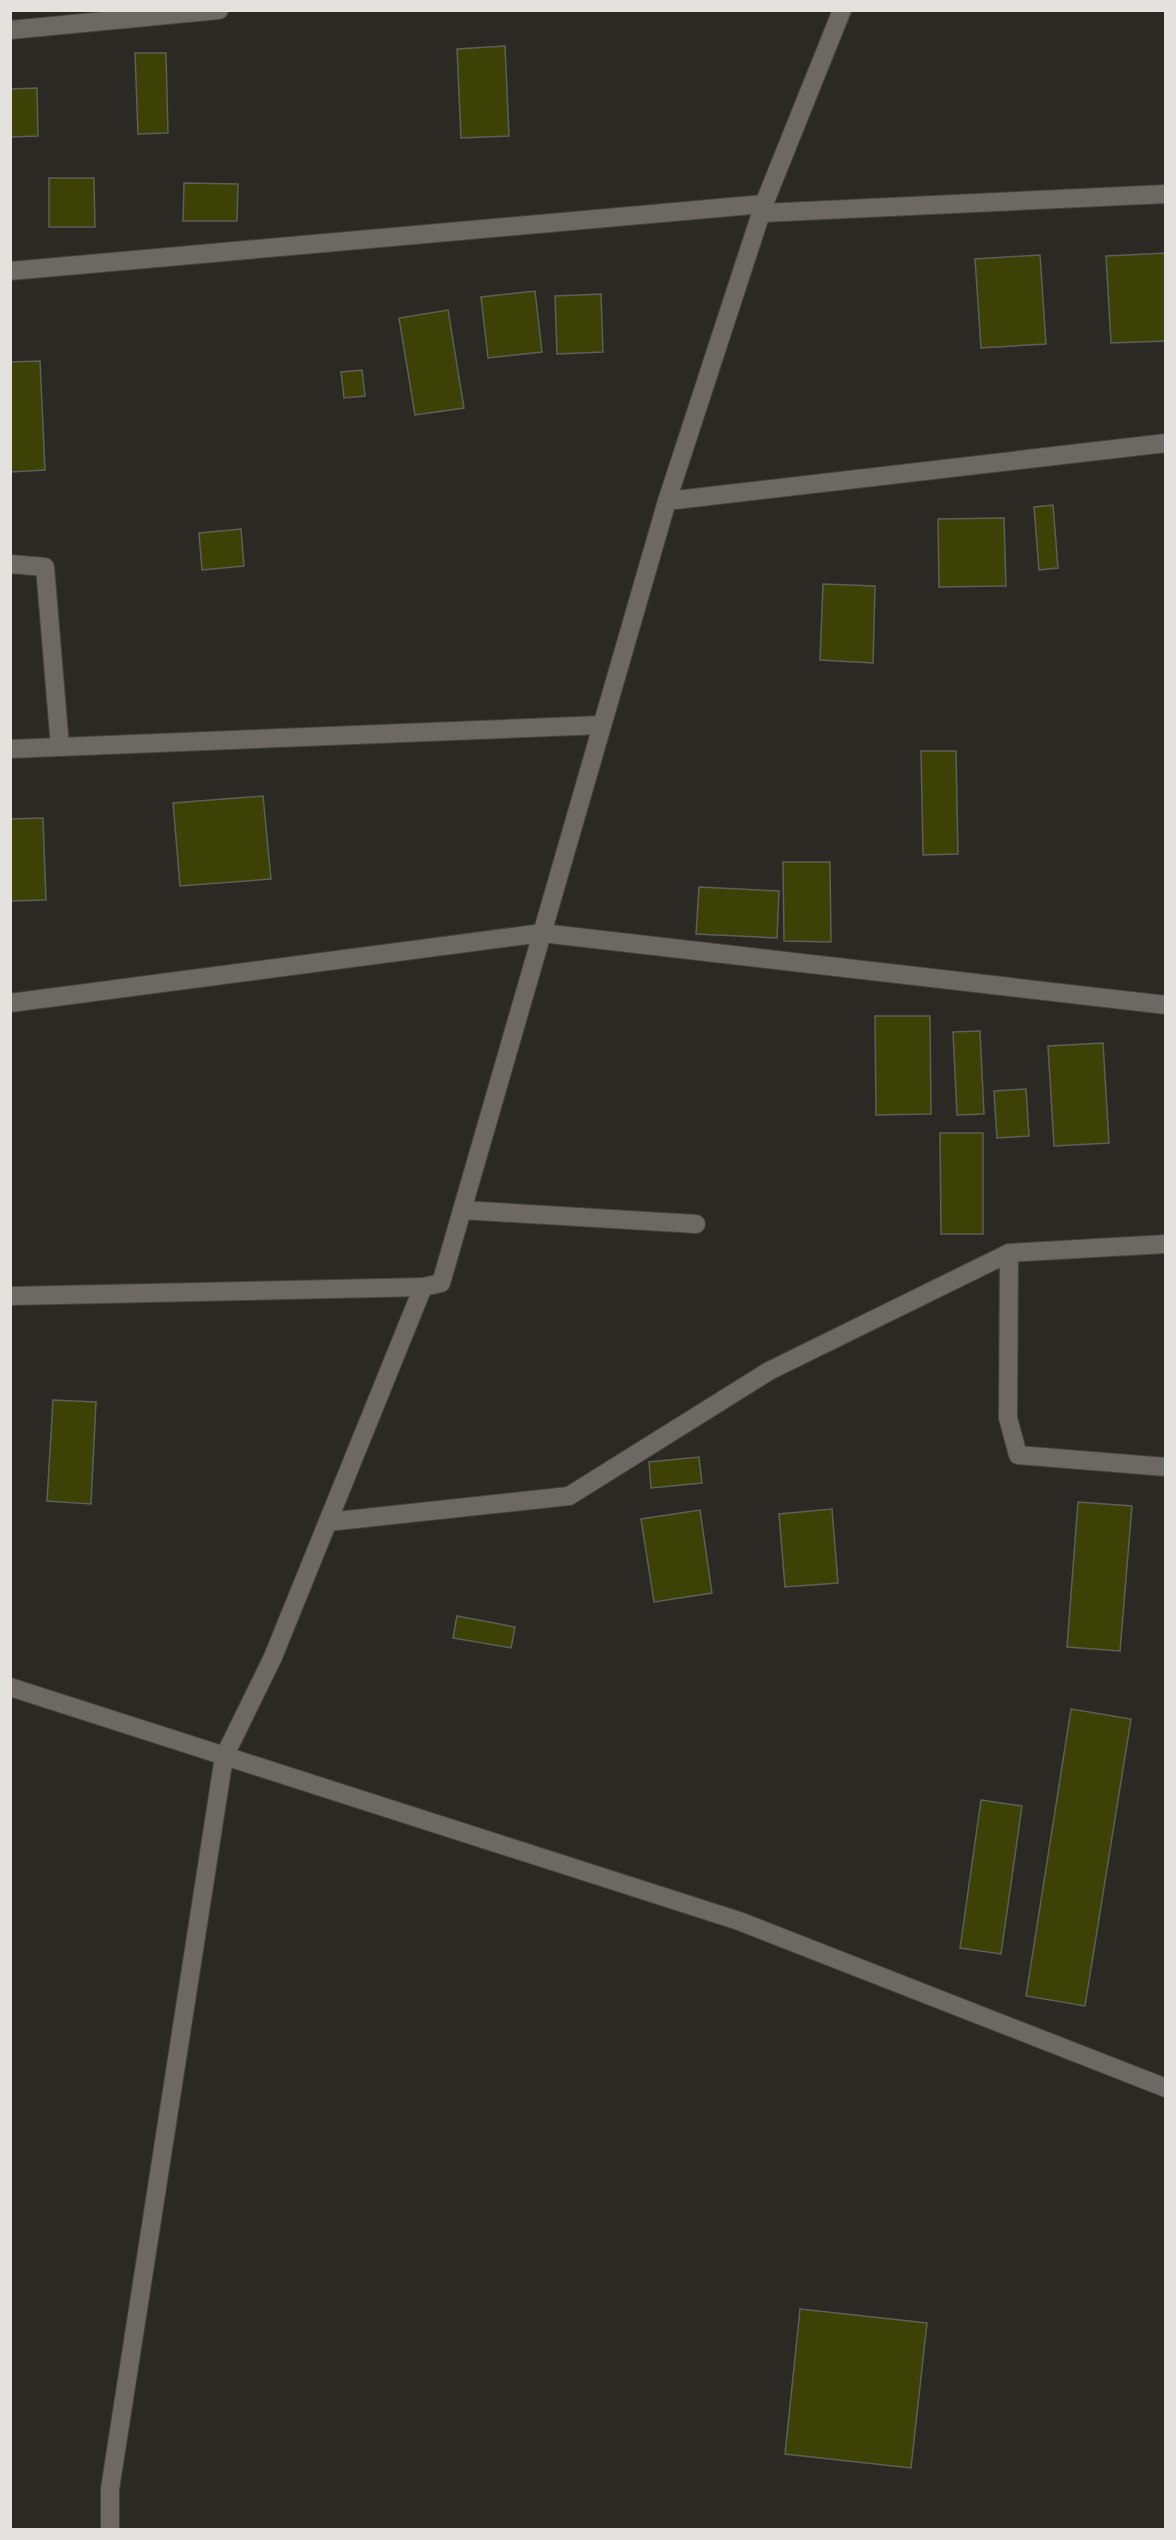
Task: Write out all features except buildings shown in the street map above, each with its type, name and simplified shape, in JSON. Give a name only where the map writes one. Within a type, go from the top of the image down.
[{"type":"street","points":[[10,30],[219,10]]},
{"type":"street","points":[[10,1296],[423,1287],[441,1283],[667,501],[762,208],[842,10]]},
{"type":"street","points":[[10,271],[762,208],[1166,194]]},
{"type":"street","points":[[667,501],[1166,443]]},
{"type":"street","points":[[10,564],[45,567],[60,747]]},
{"type":"street","points":[[10,749],[602,725]]},
{"type":"street","points":[[10,1004],[542,933],[1166,1005]]},
{"type":"street","points":[[462,1210],[696,1224]]},
{"type":"street","points":[[328,1522],[569,1496],[769,1371],[1009,1253],[1166,1244]]},
{"type":"street","points":[[1009,1253],[1008,1418],[1018,1455],[1166,1467]]},
{"type":"street","points":[[110,2529],[110,2489],[224,1757],[273,1657],[423,1287]]},
{"type":"street","points":[[10,1687],[739,1921],[1166,2088]]}]
